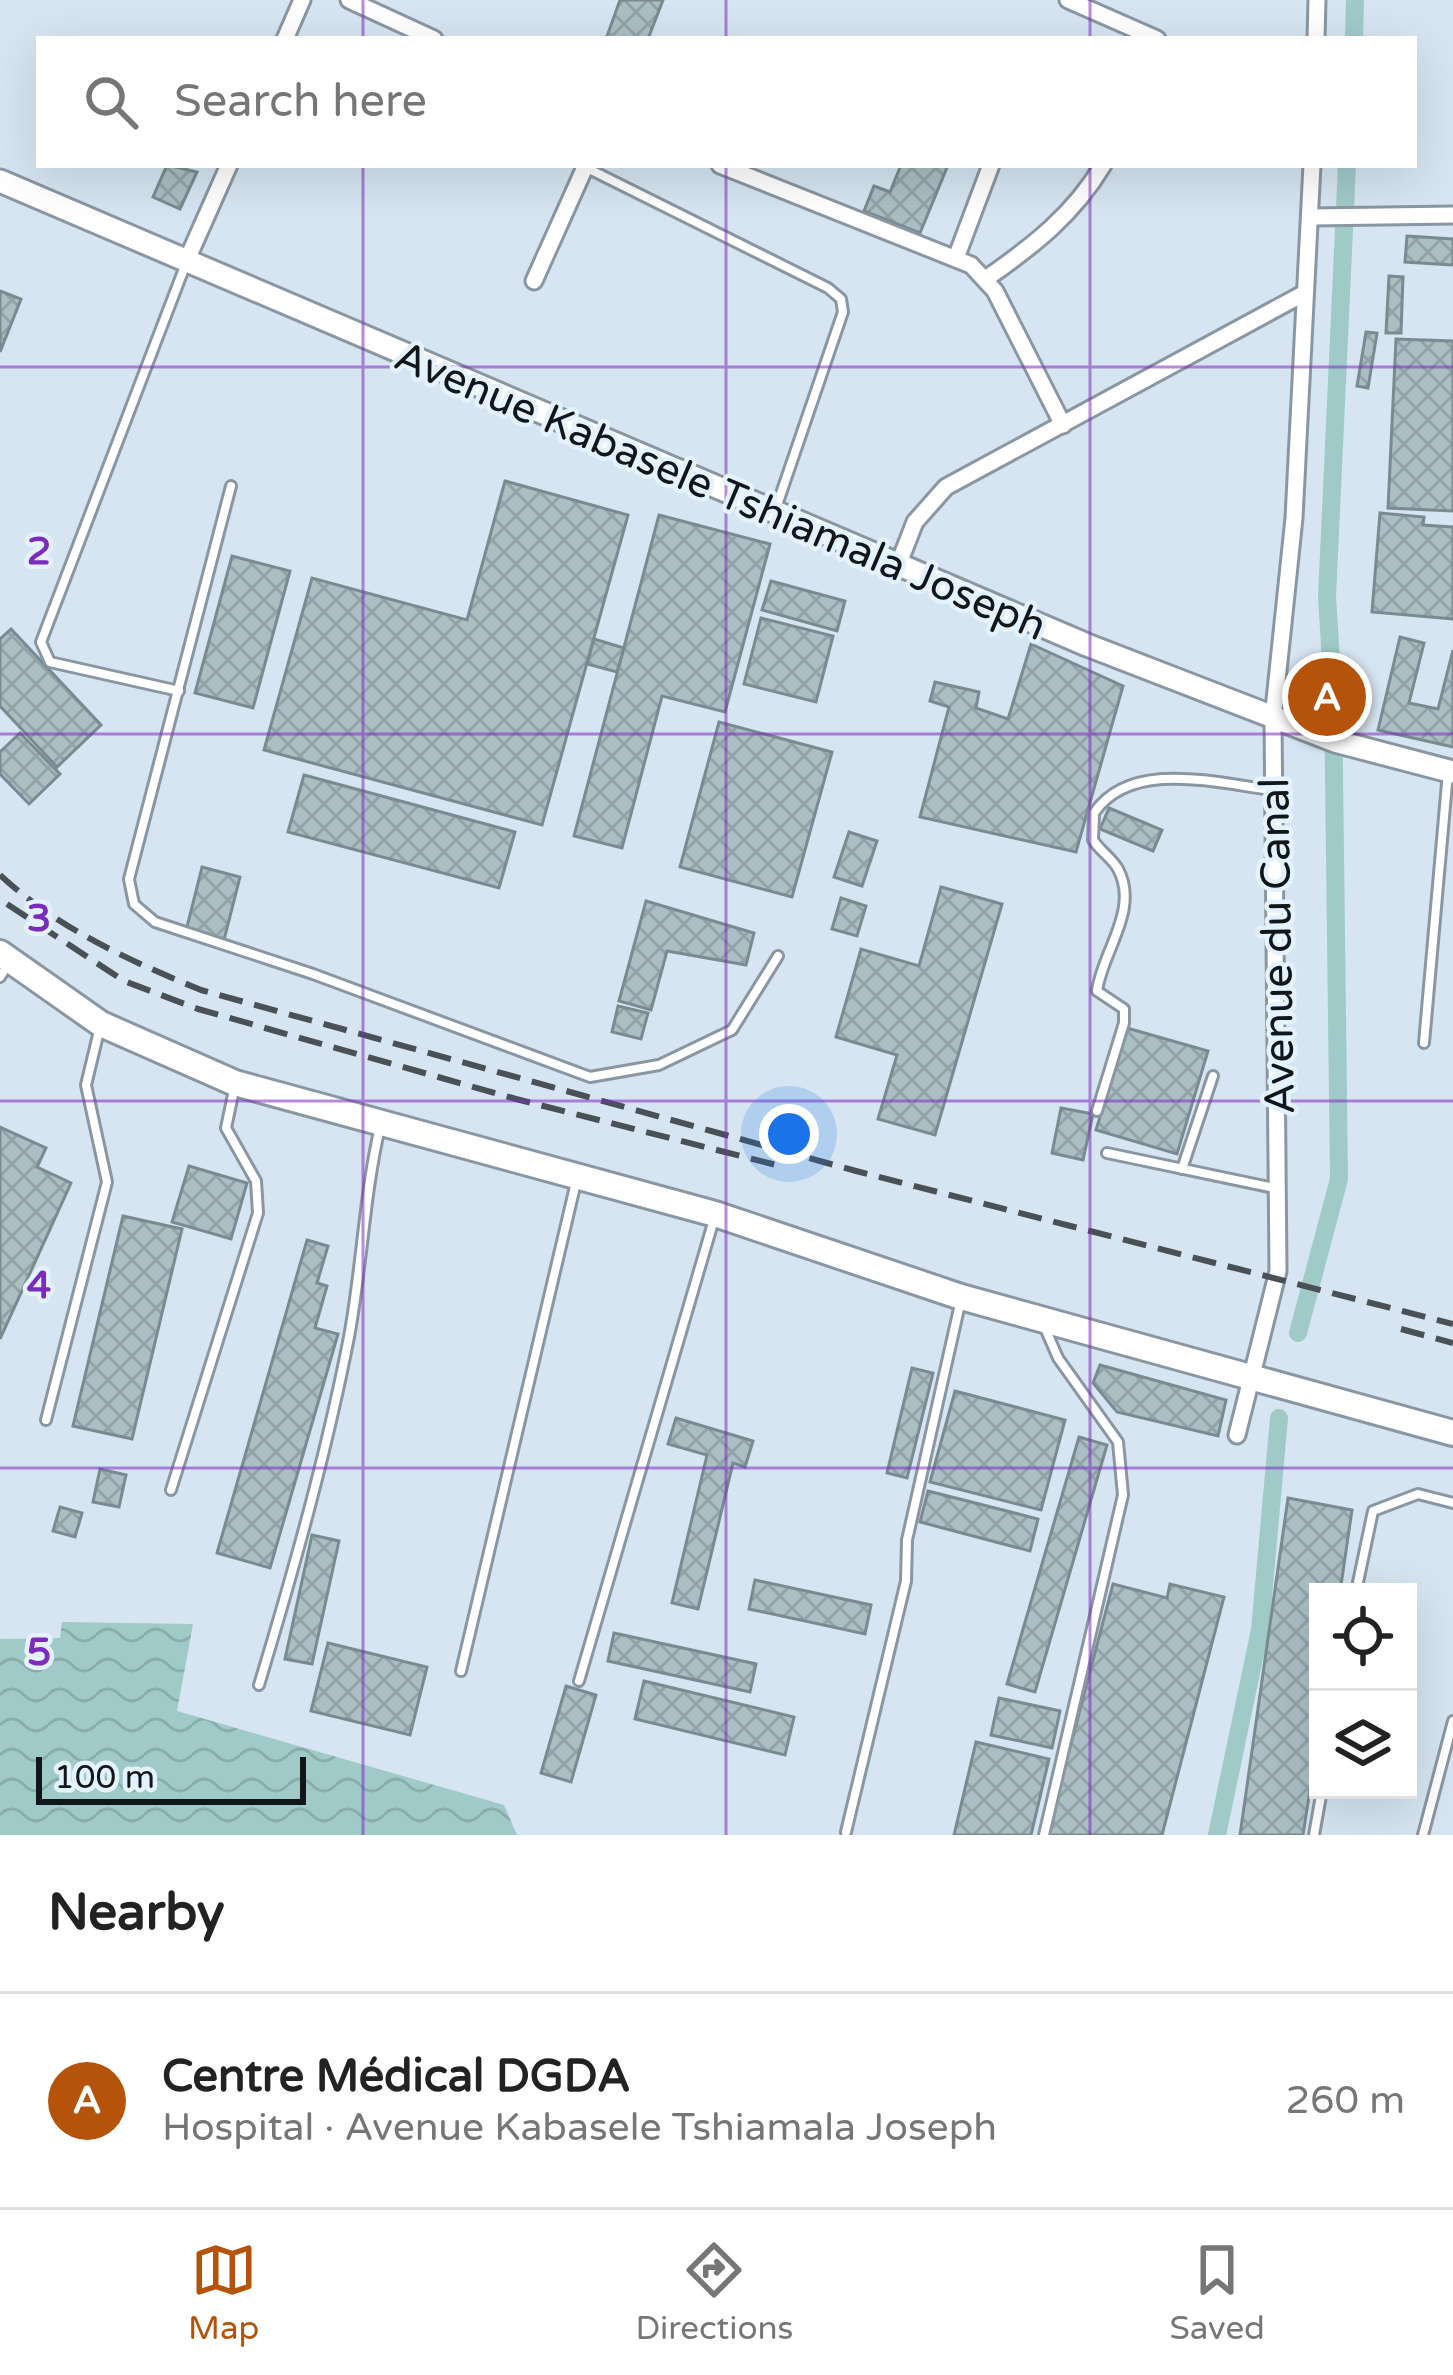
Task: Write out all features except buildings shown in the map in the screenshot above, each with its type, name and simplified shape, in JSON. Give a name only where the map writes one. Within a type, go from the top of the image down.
[{"type":"main road","name":"Avenue Kabasele Tshiamala Joseph","points":[[0,181],[1273,719],[1335,742],[1450,772]]},
{"type":"main road","points":[[3,964],[100,1024],[235,1083],[715,1214],[961,1297],[1453,1433]]},
{"type":"street","points":[[286,36],[302,0]]},
{"type":"street","points":[[349,0],[427,36]]},
{"type":"street","points":[[1069,0],[1150,36]]},
{"type":"street","points":[[1316,36],[1317,0]]},
{"type":"street","points":[[186,262],[228,168]]},
{"type":"street","points":[[534,281],[584,168]]},
{"type":"street","points":[[728,168],[956,258],[987,278],[1063,425]]},
{"type":"street","points":[[956,258],[990,168]]},
{"type":"street","points":[[987,278],[1028,250],[1083,199],[1101,168]]},
{"type":"street","name":"Avenue du Canal","points":[[1237,1435],[1258,1377],[1278,1271],[1281,1190],[1273,719],[1294,518],[1303,294],[1319,216],[1312,168]]},
{"type":"street","points":[[1319,216],[1453,214]]},
{"type":"street","points":[[899,563],[915,522],[946,487],[1303,294]]},
{"type":"lane","points":[[589,168],[829,287],[841,299],[843,311],[775,512]]},
{"type":"lane","points":[[178,692],[50,662],[41,642],[186,262]]},
{"type":"lane","points":[[231,486],[129,879],[134,904],[154,922],[313,974],[590,1077],[659,1065],[732,1030],[778,956]]},
{"type":"lane","points":[[1424,1043],[1450,772]]},
{"type":"lane","points":[[1097,1111],[1124,1023],[1124,1009],[1097,991],[1118,935],[1124,895],[1119,871],[1093,840],[1094,813],[1122,788],[1166,779],[1271,790]]},
{"type":"lane","points":[[46,1420],[107,1182],[86,1085],[100,1024]]},
{"type":"lane","points":[[1182,1169],[1213,1076]]},
{"type":"lane","points":[[171,1490],[258,1213],[256,1181],[226,1128],[235,1083]]},
{"type":"lane","points":[[259,1685],[313,1509],[350,1332],[366,1190],[381,1126]]},
{"type":"lane","points":[[1107,1154],[1281,1190]]},
{"type":"lane","points":[[461,1671],[578,1177]]},
{"type":"lane","points":[[579,1681],[715,1214]]},
{"type":"lane","points":[[846,1832],[906,1581],[908,1540],[961,1297]]},
{"type":"lane","points":[[1041,1318],[1058,1358],[1118,1442],[1123,1495],[1045,1835]]},
{"type":"lane","points":[[1358,1583],[1373,1511],[1418,1494],[1453,1503]]},
{"type":"lane","points":[[1423,1835],[1453,1721]]},
{"type":"lane","points":[[1314,1835],[1320,1799]]},
{"type":"water","points":[[62,1622],[193,1624],[177,1711],[504,1805],[517,1835],[0,1835],[0,1639],[60,1638]]},
{"type":"waterway","points":[[1354,36],[1355,0]]},
{"type":"waterway","points":[[1298,1333],[1339,1179],[1333,692],[1327,597],[1347,168]]},
{"type":"waterway","points":[[1217,1835],[1260,1630],[1279,1418]]},
{"type":"railway","points":[[0,875],[70,927],[201,990],[856,1171],[1453,1324]]},
{"type":"railway","points":[[7,904],[124,981],[198,1009],[516,1099],[780,1166]]},
{"type":"railway","points":[[1401,1329],[1453,1343]]},
{"type":"place","name":"Centre Médical DGDA","points":[[1327,697]]}]
